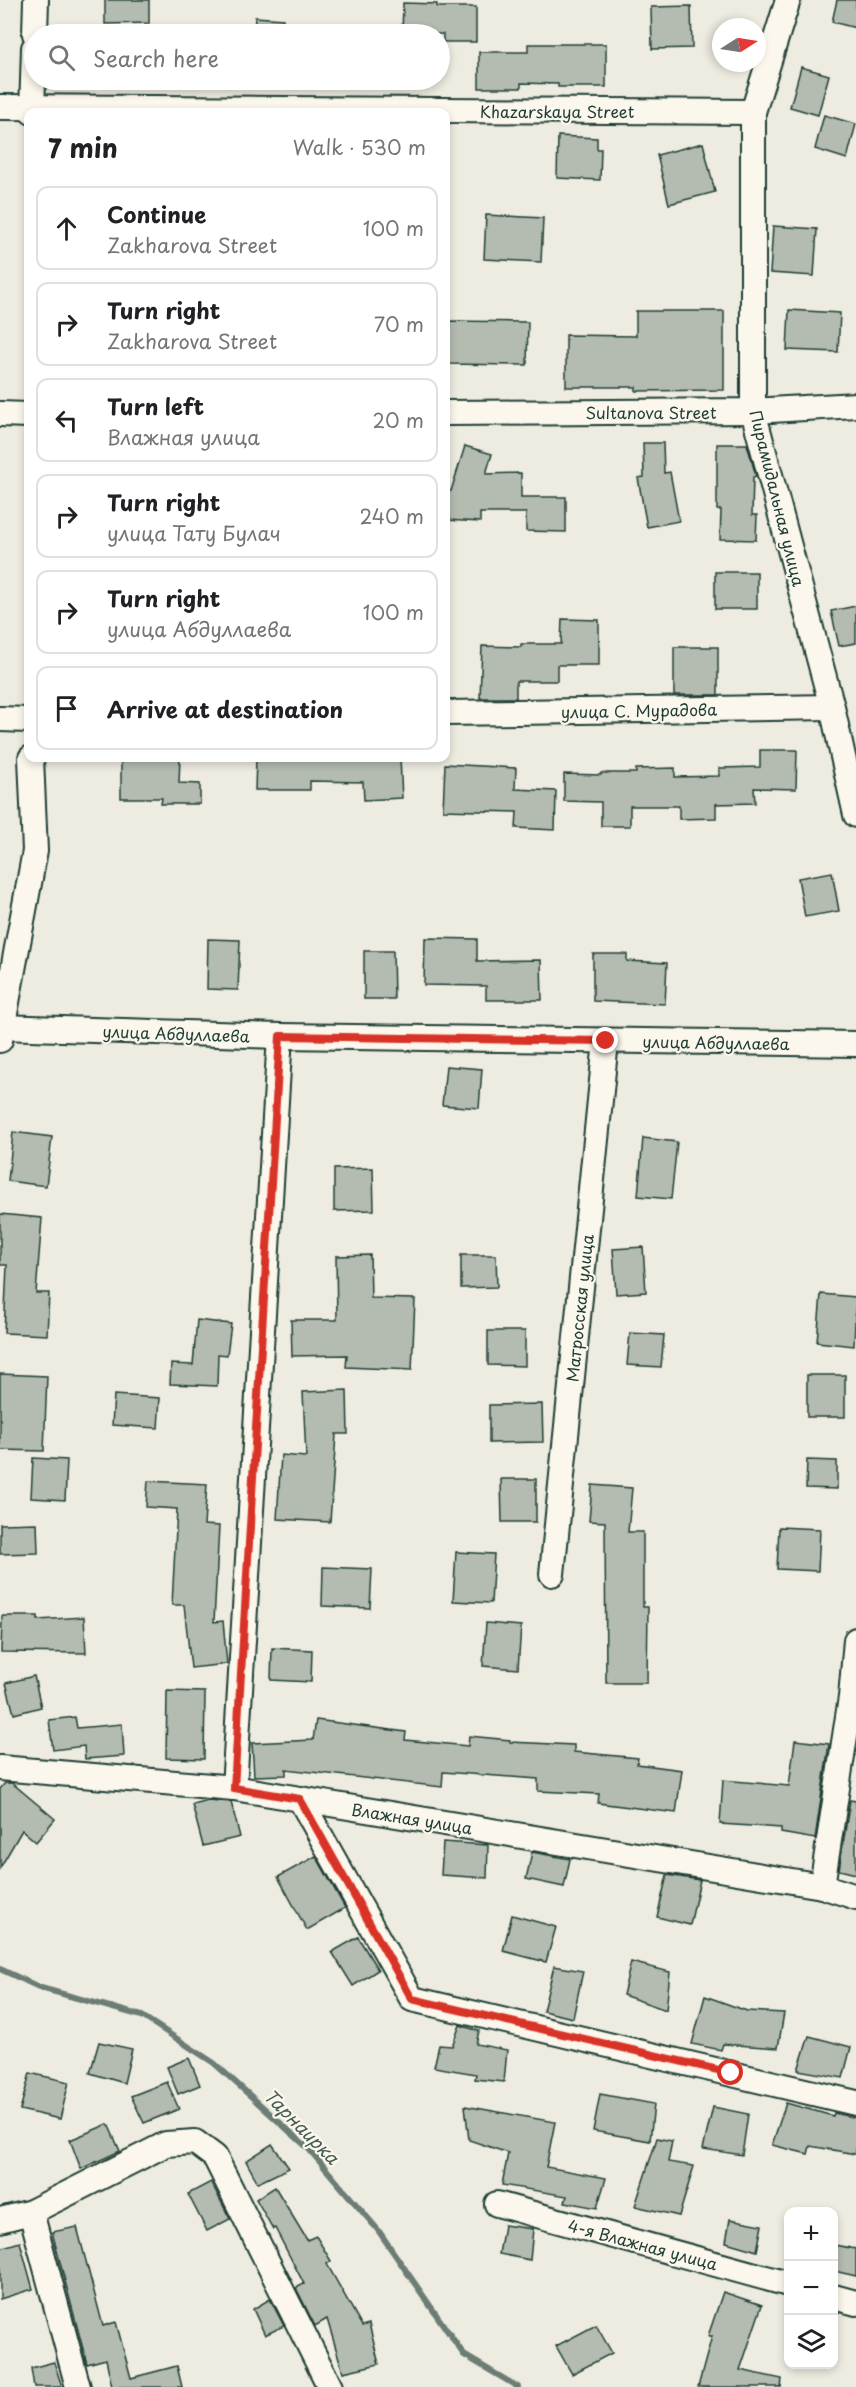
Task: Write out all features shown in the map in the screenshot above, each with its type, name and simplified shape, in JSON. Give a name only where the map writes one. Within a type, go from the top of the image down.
[{"type":"street","points":[[35,24],[36,0]]},
{"type":"street","name":"Пирамидальная улица","points":[[788,0],[753,112],[753,411],[832,707],[856,815]]},
{"type":"street","points":[[32,108],[33,90]]},
{"type":"street","name":"Khazarskaya Street","points":[[0,107],[24,109]]},
{"type":"street","name":"Khazarskaya Street","points":[[450,111],[753,112]]},
{"type":"street","name":"Sultanova Street","points":[[450,413],[753,411],[856,405]]},
{"type":"street","points":[[0,414],[24,414]]},
{"type":"street","name":"улица С. Мурадова","points":[[450,713],[832,707]]},
{"type":"street","points":[[0,719],[24,720]]},
{"type":"street","points":[[1,1032],[35,851],[31,762]]},
{"type":"street","name":"улица Абдуллаева","points":[[1,1032],[856,1044]]},
{"type":"street","points":[[234,1788],[280,1036]]},
{"type":"street","name":"Матросская улица","points":[[552,1575],[606,1041]]},
{"type":"street","points":[[822,1886],[854,1698],[856,1640]]},
{"type":"street","name":"Влажная улица","points":[[0,1764],[234,1788],[822,1886],[856,1897]]},
{"type":"street","points":[[300,1799],[412,1999],[856,2103]]},
{"type":"street","points":[[0,2220],[31,2212],[166,2144],[195,2142],[215,2157],[330,2387]]},
{"type":"street","name":"4-я Влажная улица","points":[[497,2204],[784,2283]]},
{"type":"street","points":[[31,2212],[78,2387]]},
{"type":"street","points":[[838,2298],[856,2303]]},
{"type":"building","points":[[105,0],[149,0],[149,23],[105,24]]},
{"type":"building","points":[[837,0],[856,0],[856,28],[832,22]]},
{"type":"building","points":[[403,3],[437,4],[437,7],[476,7],[476,42],[450,42],[450,24],[402,24]]},
{"type":"building","points":[[691,6],[692,48],[652,49],[651,7]]},
{"type":"building","points":[[255,17],[283,19],[283,24],[255,24]]},
{"type":"building","points":[[528,44],[606,44],[606,87],[558,87],[558,84],[521,83],[521,88],[479,88],[479,52],[528,52]]},
{"type":"building","points":[[801,67],[829,75],[818,115],[790,107]]},
{"type":"building","points":[[824,115],[856,124],[847,159],[815,149]]},
{"type":"building","points":[[558,136],[597,138],[597,149],[601,149],[600,180],[557,178]]},
{"type":"building","points":[[703,143],[715,192],[669,204],[657,155]]},
{"type":"building","points":[[486,215],[543,218],[541,262],[484,259]]},
{"type":"building","points":[[773,226],[817,229],[814,276],[770,273]]},
{"type":"building","points":[[789,310],[840,313],[838,352],[787,350]]},
{"type":"building","points":[[636,311],[724,311],[724,390],[636,391],[636,387],[566,387],[566,335],[636,336]]},
{"type":"building","points":[[450,321],[528,322],[527,365],[450,364]]},
{"type":"building","points":[[643,443],[663,443],[664,473],[670,472],[679,521],[647,527],[638,478],[644,477]]},
{"type":"building","points":[[717,444],[747,444],[756,476],[753,477],[752,515],[757,515],[756,540],[720,539],[721,510],[717,510]]},
{"type":"building","points":[[465,446],[492,454],[486,474],[521,473],[521,497],[566,497],[566,532],[526,531],[526,513],[480,513],[480,522],[450,520],[451,491]]},
{"type":"building","points":[[715,572],[757,572],[757,609],[715,609]]},
{"type":"building","points":[[856,606],[856,643],[839,646],[831,611]]},
{"type":"building","points":[[562,619],[599,620],[599,665],[557,665],[557,681],[516,681],[516,698],[480,698],[482,646],[521,647],[521,644],[561,644]]},
{"type":"building","points":[[674,647],[718,647],[718,695],[674,695]]},
{"type":"building","points":[[760,750],[797,750],[796,789],[754,788],[755,803],[716,804],[716,818],[679,819],[679,806],[630,806],[630,826],[601,826],[601,802],[564,801],[564,774],[601,775],[601,773],[636,773],[636,769],[675,768],[675,777],[719,776],[719,768],[760,767]]},
{"type":"building","points":[[121,762],[180,762],[179,783],[200,784],[200,804],[161,804],[162,798],[121,798]]},
{"type":"building","points":[[256,762],[400,762],[402,798],[364,800],[363,782],[310,781],[310,790],[255,790]]},
{"type":"building","points":[[445,764],[516,768],[515,789],[556,791],[555,830],[516,828],[517,812],[443,810]]},
{"type":"building","points":[[832,872],[839,911],[805,917],[798,878]]},
{"type":"building","points":[[425,938],[477,939],[477,961],[541,960],[542,1000],[486,1000],[486,986],[424,985]]},
{"type":"building","points":[[208,939],[240,940],[238,990],[207,989]]},
{"type":"building","points":[[364,951],[393,951],[394,999],[364,999]]},
{"type":"building","points":[[593,954],[627,954],[627,961],[667,963],[665,1004],[593,1001]]},
{"type":"building","points":[[446,1066],[482,1069],[479,1108],[442,1105]]},
{"type":"building","points":[[13,1132],[52,1137],[46,1186],[8,1181]]},
{"type":"building","points":[[643,1138],[677,1142],[671,1199],[638,1196]]},
{"type":"building","points":[[373,1168],[374,1210],[334,1211],[334,1169]]},
{"type":"building","points":[[0,1214],[42,1218],[36,1293],[49,1293],[47,1335],[4,1333],[7,1265],[0,1265]]},
{"type":"building","points":[[643,1247],[646,1292],[616,1294],[613,1249]]},
{"type":"building","points":[[370,1255],[371,1298],[415,1299],[412,1370],[346,1367],[347,1355],[292,1356],[291,1320],[337,1320],[336,1256]]},
{"type":"building","points":[[461,1255],[496,1255],[497,1287],[461,1288]]},
{"type":"building","points":[[821,1294],[856,1297],[854,1346],[817,1342]]},
{"type":"building","points":[[197,1320],[231,1324],[227,1355],[218,1354],[217,1386],[170,1384],[171,1364],[193,1365]]},
{"type":"building","points":[[488,1331],[525,1331],[525,1366],[488,1365]]},
{"type":"building","points":[[630,1333],[664,1335],[661,1367],[627,1365]]},
{"type":"building","points":[[0,1374],[47,1376],[44,1451],[0,1450]]},
{"type":"building","points":[[807,1375],[845,1375],[845,1417],[807,1417]]},
{"type":"building","points":[[347,1390],[348,1434],[336,1434],[330,1522],[277,1519],[281,1455],[306,1457],[303,1392]]},
{"type":"building","points":[[114,1395],[160,1398],[158,1428],[112,1425]]},
{"type":"building","points":[[542,1404],[543,1442],[489,1443],[489,1405]]},
{"type":"building","points":[[33,1458],[67,1460],[65,1500],[31,1498]]},
{"type":"building","points":[[807,1460],[837,1461],[837,1489],[806,1488]]},
{"type":"building","points":[[501,1479],[536,1479],[536,1522],[502,1522]]},
{"type":"building","points":[[148,1481],[207,1484],[204,1525],[219,1526],[214,1622],[223,1621],[227,1664],[191,1668],[184,1605],[172,1605],[177,1509],[146,1507]]},
{"type":"building","points":[[592,1485],[632,1488],[628,1532],[643,1532],[643,1607],[648,1607],[647,1683],[606,1683],[605,1522],[589,1521]]},
{"type":"building","points":[[37,1523],[38,1553],[0,1554],[0,1524]]},
{"type":"building","points":[[779,1527],[820,1529],[818,1571],[777,1569]]},
{"type":"building","points":[[456,1552],[494,1554],[491,1603],[453,1601]]},
{"type":"building","points":[[323,1567],[372,1569],[370,1608],[322,1606]]},
{"type":"building","points":[[2,1616],[38,1616],[38,1620],[84,1617],[86,1653],[1,1652]]},
{"type":"building","points":[[486,1623],[521,1626],[518,1669],[483,1666]]},
{"type":"building","points":[[272,1648],[312,1650],[311,1682],[271,1680]]},
{"type":"building","points":[[34,1676],[41,1707],[14,1714],[6,1683]]},
{"type":"building","points":[[167,1691],[205,1692],[204,1759],[166,1758]]},
{"type":"building","points":[[75,1717],[77,1728],[122,1724],[124,1756],[85,1759],[84,1746],[53,1750],[49,1720]]},
{"type":"building","points":[[316,1720],[406,1732],[405,1740],[468,1746],[469,1736],[510,1740],[510,1742],[574,1745],[574,1752],[638,1758],[637,1764],[682,1770],[676,1813],[598,1803],[599,1794],[538,1791],[538,1779],[443,1772],[442,1787],[286,1769],[286,1775],[254,1776],[252,1743],[313,1740]]},
{"type":"building","points":[[795,1740],[829,1744],[815,1839],[781,1833],[781,1828],[720,1824],[723,1780],[789,1786]]},
{"type":"building","points":[[5,1783],[12,1783],[55,1819],[36,1842],[22,1830],[0,1868],[0,1789]]},
{"type":"building","points":[[208,1800],[231,1802],[240,1837],[203,1846],[192,1804]]},
{"type":"building","points":[[850,1800],[856,1801],[856,1874],[839,1870]]},
{"type":"building","points":[[443,1842],[488,1845],[487,1878],[441,1875]]},
{"type":"building","points":[[532,1852],[570,1859],[564,1887],[526,1879]]},
{"type":"building","points":[[316,1856],[345,1908],[307,1930],[278,1877]]},
{"type":"building","points":[[667,1875],[700,1880],[690,1925],[657,1917]]},
{"type":"building","points":[[512,1915],[556,1927],[546,1962],[503,1951]]},
{"type":"building","points":[[358,1937],[378,1970],[353,1986],[332,1952]]},
{"type":"building","points":[[631,1962],[670,1972],[666,2010],[623,1995]]},
{"type":"building","points":[[554,1966],[583,1971],[573,2018],[543,2011]]},
{"type":"building","points":[[705,1996],[747,2011],[784,2013],[778,2048],[723,2044],[721,2050],[692,2044]]},
{"type":"building","points":[[460,2025],[479,2031],[476,2044],[507,2050],[504,2082],[475,2079],[476,2074],[434,2067],[439,2045],[452,2046]]},
{"type":"building","points":[[809,2036],[851,2047],[843,2078],[798,2070]]},
{"type":"building","points":[[99,2042],[132,2049],[124,2083],[90,2073]]},
{"type":"building","points":[[189,2058],[200,2085],[178,2094],[167,2067]]},
{"type":"building","points":[[30,2073],[69,2082],[60,2119],[20,2110]]},
{"type":"building","points":[[167,2082],[179,2109],[144,2123],[131,2096]]},
{"type":"building","points":[[600,2094],[654,2104],[650,2141],[593,2131]]},
{"type":"building","points":[[786,2103],[833,2116],[834,2113],[856,2118],[856,2154],[810,2146],[808,2154],[772,2145]]},
{"type":"building","points":[[465,2106],[555,2122],[546,2167],[606,2178],[597,2208],[565,2202],[567,2196],[502,2185],[508,2153],[469,2140]]},
{"type":"building","points":[[713,2107],[748,2114],[742,2155],[703,2149]]},
{"type":"building","points":[[108,2124],[120,2151],[81,2169],[70,2140]]},
{"type":"building","points":[[657,2138],[672,2141],[668,2162],[694,2166],[679,2216],[635,2206]]},
{"type":"building","points":[[272,2144],[289,2168],[258,2183],[246,2161]]},
{"type":"building","points":[[211,2182],[230,2219],[207,2231],[188,2194]]},
{"type":"building","points":[[275,2187],[307,2240],[316,2236],[331,2261],[327,2264],[362,2326],[369,2324],[379,2364],[343,2372],[327,2319],[315,2326],[296,2288],[304,2284],[275,2228],[273,2229],[256,2199]]},
{"type":"building","points":[[730,2219],[762,2225],[757,2251],[726,2242]]},
{"type":"building","points":[[504,2225],[533,2229],[530,2260],[499,2254]]},
{"type":"building","points":[[77,2227],[103,2326],[116,2322],[131,2378],[177,2366],[182,2387],[112,2387],[106,2359],[87,2364],[52,2232]]},
{"type":"building","points":[[20,2242],[33,2289],[0,2299],[0,2248]]},
{"type":"building","points":[[838,2246],[856,2249],[856,2276],[838,2272]]},
{"type":"building","points":[[723,2292],[762,2305],[740,2370],[782,2379],[781,2387],[698,2387],[712,2336],[708,2336]]},
{"type":"building","points":[[270,2299],[284,2326],[265,2335],[253,2309]]},
{"type":"building","points":[[596,2325],[612,2353],[572,2374],[556,2346]]},
{"type":"building","points":[[54,2362],[62,2387],[34,2387],[31,2368]]},
{"type":"waterway","name":"Тарнаирка","points":[[0,1969],[41,1988],[142,2016],[214,2063],[308,2148],[378,2230],[464,2355],[518,2387]]},
{"type":"route","points":[[606,1041],[280,1036],[234,1788],[300,1799],[412,1999],[731,2073]]}]
